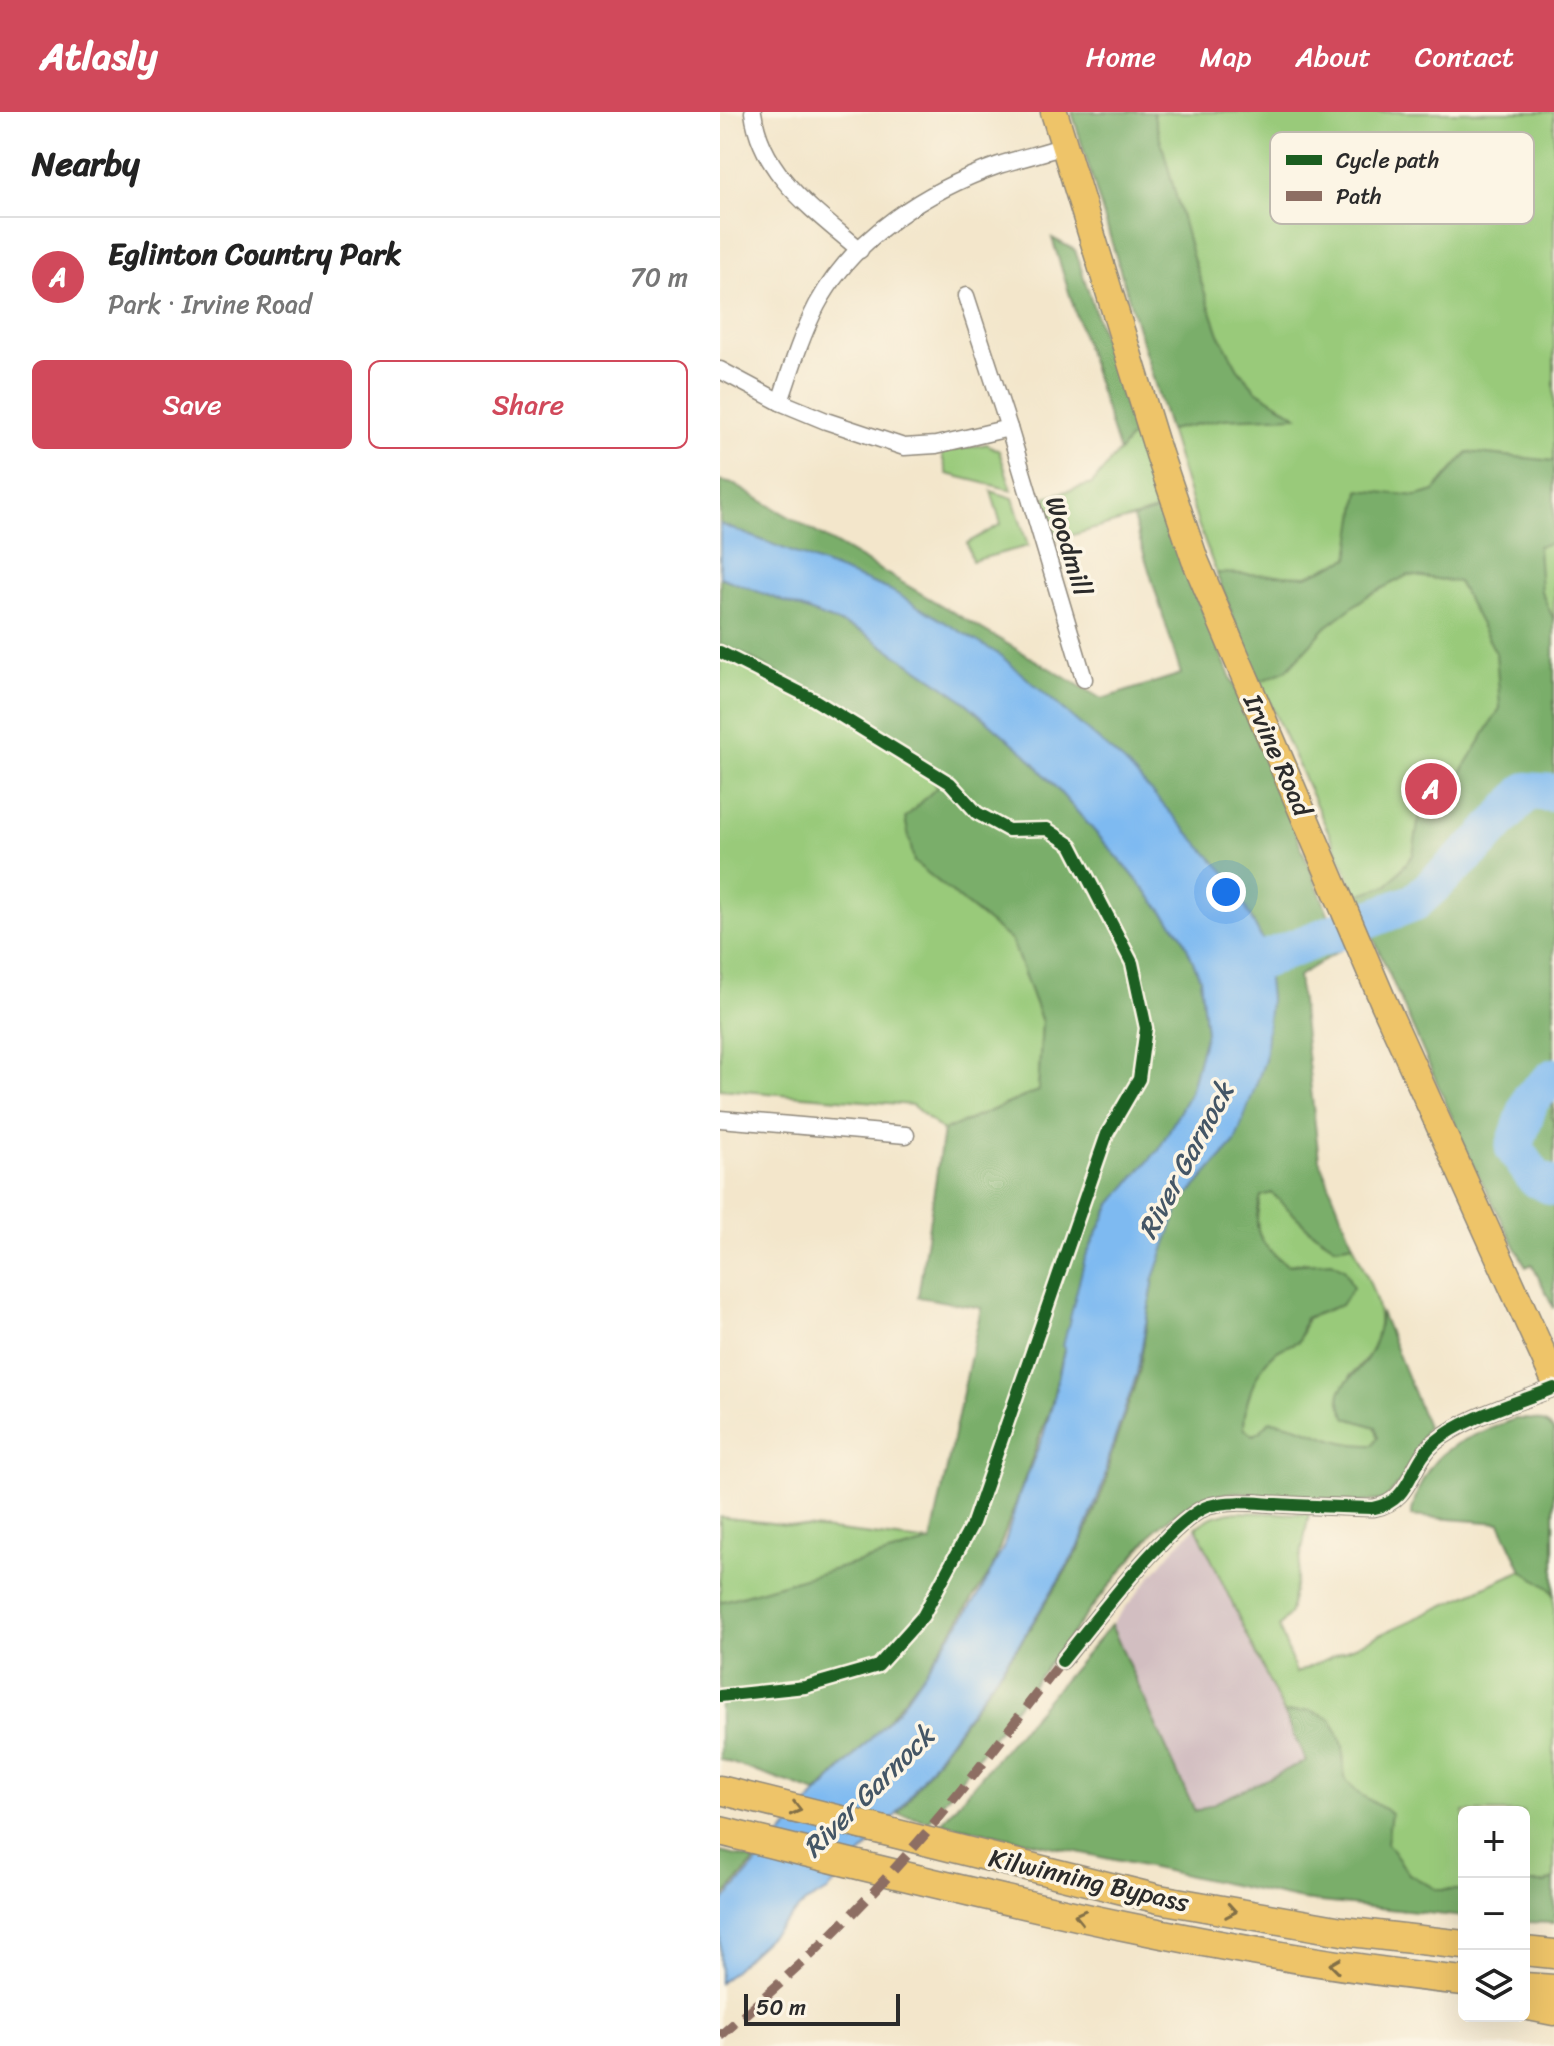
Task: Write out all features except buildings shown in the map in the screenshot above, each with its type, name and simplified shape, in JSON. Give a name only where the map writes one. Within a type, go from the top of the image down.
[{"type":"highway","name":"Kilwinning Bypass","points":[[720,1790],[1159,1899],[1342,1931],[1458,1944]]},
{"type":"highway","name":"Kilwinning Bypass","points":[[720,1831],[1143,1930],[1321,1963],[1458,1980]]},
{"type":"highway","points":[[1530,1949],[1554,1947]]},
{"type":"highway","points":[[1530,1951],[1554,1954]]},
{"type":"highway","points":[[1413,1975],[1458,1987]]},
{"type":"highway","points":[[1530,1987],[1554,1989]]},
{"type":"highway","points":[[1530,2006],[1554,2011]]},
{"type":"main road","name":"Irvine Road","points":[[1054,112],[1190,546],[1383,1001],[1554,1379]]},
{"type":"main road","points":[[1527,1320],[1554,1354]]},
{"type":"street","points":[[753,112],[762,147],[786,185],[860,250]]},
{"type":"street","points":[[780,402],[802,335],[818,302],[839,271],[897,216],[922,200],[997,166],[1064,146]]},
{"type":"street","name":"Woodmill","points":[[966,296],[1084,679]]},
{"type":"street","points":[[720,370],[780,402],[904,447],[936,445],[1009,428]]},
{"type":"street","points":[[720,1119],[906,1135]]},
{"type":"street","points":[[1062,1661],[1180,1523],[1209,1506],[1236,1503],[1389,1506],[1401,1495],[1433,1443],[1460,1426],[1554,1388]]},
{"type":"shaded area","points":[[1196,1527],[1307,1761],[1195,1812],[1111,1625],[1172,1551]]},
{"type":"green space","points":[[1072,112],[1554,112],[1554,1308],[1532,1264],[1526,1267],[1243,644],[1198,524]]},
{"type":"green space","points":[[1072,112],[1153,112],[1193,258],[1219,334],[1238,369],[1256,390],[1297,416],[1223,419],[1169,430]]},
{"type":"green space","points":[[1052,238],[1075,250],[1134,433],[1119,452]]},
{"type":"green space","points":[[1134,433],[1160,510],[1055,540],[1042,498],[1092,484]]},
{"type":"green space","points":[[987,444],[999,451],[1012,490],[947,474],[941,452]]},
{"type":"green space","points":[[1468,452],[1554,461],[1554,543],[1538,546],[1541,591],[1554,620],[1554,1096],[1551,1117],[1554,1122],[1554,1308],[1532,1264],[1526,1267],[1473,1165],[1355,896],[1388,885],[1413,855],[1418,823],[1430,786],[1461,773],[1500,708],[1496,653],[1458,582],[1408,575],[1367,596],[1326,627],[1287,670],[1259,682],[1216,573],[1307,576],[1349,558],[1359,490],[1417,496],[1434,491]]},
{"type":"green space","points":[[720,481],[733,484],[1102,699],[1181,674],[1133,518],[1160,510],[1342,949],[1298,976],[1319,1159],[1353,1244],[1336,1247],[1310,1230],[1272,1193],[1261,1196],[1257,1228],[1264,1243],[1287,1265],[1332,1262],[1345,1270],[1353,1288],[1341,1305],[1305,1318],[1299,1341],[1277,1351],[1265,1363],[1251,1390],[1244,1428],[1253,1435],[1270,1421],[1345,1443],[1373,1445],[1378,1437],[1376,1427],[1347,1418],[1339,1399],[1343,1386],[1372,1349],[1381,1312],[1427,1426],[1402,1480],[1384,1500],[1351,1503],[1234,1492],[1204,1498],[1180,1510],[1156,1529],[1089,1611],[929,1821],[898,1814],[1022,1641],[1079,1550],[1106,1482],[1110,1458],[1139,1373],[1154,1278],[1180,1204],[1235,1142],[1270,999],[1264,943],[1230,878],[890,590],[720,524]]},
{"type":"green space","points":[[991,491],[1013,498],[1028,546],[972,561],[967,543],[1001,524]]},
{"type":"green space","points":[[720,577],[861,631],[957,695],[1027,755],[1182,935],[1200,978],[1206,1032],[1190,1093],[1159,1149],[1111,1204],[1085,1258],[1051,1406],[991,1571],[922,1676],[882,1727],[817,1793],[720,1759],[720,1602],[931,1542],[981,1308],[918,1297],[943,1131],[1038,1091],[1042,1022],[1012,941],[914,862],[905,818],[937,787],[919,753],[740,652],[720,645]]},
{"type":"green space","points":[[720,645],[740,652],[919,753],[937,787],[914,862],[1012,941],[1042,1022],[1038,1091],[943,1131],[912,1105],[720,1089]]},
{"type":"green space","points":[[1272,1192],[1310,1230],[1336,1247],[1353,1244],[1369,1280],[1375,1296],[1379,1328],[1366,1360],[1350,1376],[1347,1418],[1376,1427],[1378,1437],[1373,1446],[1345,1443],[1270,1421],[1253,1435],[1244,1428],[1249,1397],[1262,1366],[1276,1352],[1299,1341],[1307,1318],[1341,1305],[1308,1262],[1287,1265],[1264,1243],[1257,1228],[1258,1208],[1261,1196]]},
{"type":"green space","points":[[1515,1419],[1542,1421],[1554,1431],[1554,1595],[1522,1570],[1500,1523],[1411,1516],[1417,1494],[1434,1462],[1460,1442]]},
{"type":"green space","points":[[1230,1512],[1309,1514],[1290,1613],[1279,1627],[1296,1673],[1522,1570],[1550,1589],[1554,1595],[1554,1879],[1546,1883],[1530,1883],[1530,1806],[1458,1806],[1458,1890],[1437,1890],[1409,1874],[1386,1843],[1390,1813],[1358,1793],[1344,1778],[1343,1745],[1310,1710],[1284,1713],[1196,1527],[1212,1517]]},
{"type":"green space","points":[[720,1517],[931,1542],[720,1602]]},
{"type":"green space","points":[[1111,1625],[1195,1812],[1306,1761],[1284,1713],[1310,1710],[1331,1719],[1343,1745],[1344,1778],[1358,1793],[1391,1813],[1387,1843],[1409,1874],[1437,1890],[1458,1890],[1458,1916],[1302,1900],[941,1823]]},
{"type":"green space","points":[[720,1852],[756,1860],[720,1901]]},
{"type":"green space","points":[[1554,1879],[1554,1923],[1530,1922],[1530,1883],[1545,1883]]},
{"type":"water","name":"River Garnock","points":[[720,524],[890,590],[1000,655],[1125,763],[1230,878],[1264,943],[1270,999],[1265,1060],[1235,1142],[1180,1204],[1154,1278],[1137,1373],[1108,1458],[1104,1481],[1078,1548],[1022,1639],[893,1819],[828,1891],[805,1903],[720,1983],[720,1905],[813,1799],[898,1710],[979,1595],[1004,1546],[1019,1496],[1043,1436],[1085,1258],[1111,1204],[1159,1149],[1190,1093],[1206,1032],[1200,978],[1182,935],[1027,755],[957,695],[861,631],[720,577]]},
{"type":"waterway","points":[[1231,972],[1415,902],[1482,841],[1527,791],[1554,793]]},
{"type":"waterway","points":[[1554,1077],[1531,1098],[1514,1148],[1535,1178],[1554,1187]]},
{"type":"marked path","points":[[720,2036],[806,1959],[883,1882],[962,1789],[1062,1661]]},
{"type":"cycle path","points":[[720,652],[813,699],[950,783],[977,813],[1008,830],[1047,829],[1071,845],[1132,963],[1146,1028],[1139,1079],[1107,1134],[973,1523],[923,1616],[878,1666],[805,1687],[720,1696]]},
{"type":"cycle path","points":[[1062,1661],[1153,1551],[1193,1515],[1209,1506],[1234,1502],[1374,1508],[1386,1504],[1403,1490],[1426,1451],[1447,1433],[1476,1418],[1554,1388]]},
{"type":"place","name":"Eglinton Country Park","points":[[1431,789]]}]
